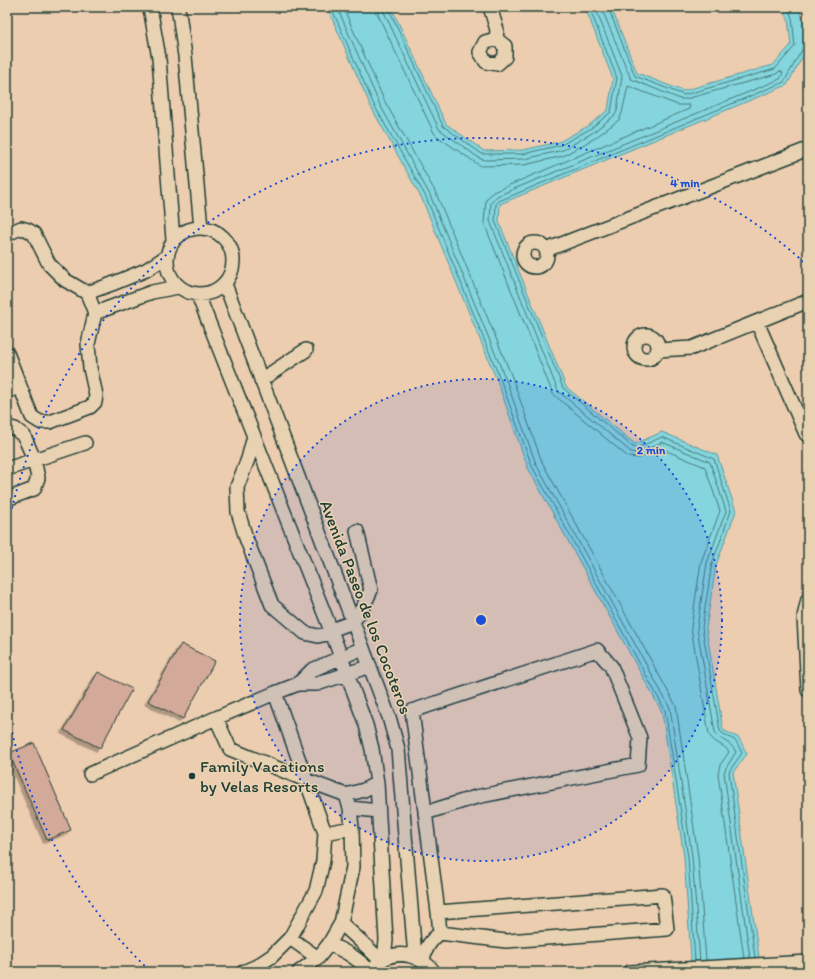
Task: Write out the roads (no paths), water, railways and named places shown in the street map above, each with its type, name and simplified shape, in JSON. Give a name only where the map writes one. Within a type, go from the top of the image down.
[{"type":"street","points":[[149,7],[159,58],[173,240]]},
{"type":"street","points":[[177,7],[185,56],[201,228]]},
{"type":"street","points":[[490,7],[497,30],[496,39]]},
{"type":"street","points":[[546,250],[808,148]]},
{"type":"street","points":[[7,234],[21,228],[34,234],[49,264],[65,280],[86,292],[95,313],[88,344],[90,368],[96,395],[95,402],[90,407],[50,422],[40,422],[32,416],[20,386],[11,376],[7,353]]},
{"type":"street","points":[[201,228],[212,230],[221,235],[228,243],[234,264],[231,274],[225,284],[218,290],[209,294],[198,295],[187,293],[178,287],[171,279],[168,272],[166,257],[173,240],[181,233],[191,229],[201,228]]},
{"type":"street","points":[[86,292],[112,284],[146,270],[166,257]]},
{"type":"street","name":"Avenida Paseo de los Cocoteros","points":[[225,284],[389,717],[398,749],[419,959]]},
{"type":"street","points":[[95,313],[152,292],[178,287]]},
{"type":"street","points":[[198,295],[332,631],[366,724],[372,749],[377,782],[386,940],[382,960]]},
{"type":"street","points":[[658,350],[692,348],[808,301]]},
{"type":"street","points":[[757,322],[806,434],[808,434]]},
{"type":"street","points":[[261,380],[306,350]]},
{"type":"street","points":[[7,392],[20,386]]},
{"type":"street","points":[[7,427],[15,429],[24,436],[34,459],[38,478],[34,489],[7,499]]},
{"type":"street","points":[[254,436],[248,459],[237,487],[238,512],[246,538],[272,605],[305,633],[318,636],[353,622],[363,607],[370,590],[357,531]]},
{"type":"street","points":[[7,469],[85,443]]},
{"type":"street","points":[[808,599],[804,617],[808,690]]},
{"type":"street","points":[[298,684],[312,670],[341,656],[363,648]]},
{"type":"street","points":[[425,812],[476,797],[638,765],[640,738],[611,666],[597,650],[412,711],[440,933]]},
{"type":"street","points":[[90,774],[216,718],[298,684],[317,684],[370,666]]},
{"type":"street","points":[[243,972],[257,966],[272,956],[290,938],[316,891],[323,861],[325,833],[275,693]]},
{"type":"street","points":[[216,718],[230,749],[306,780],[346,795],[364,790],[377,782]]},
{"type":"street","points":[[299,972],[318,958],[329,944],[341,923],[354,867],[350,808],[346,795]]},
{"type":"street","points":[[350,808],[378,811]]},
{"type":"street","points":[[325,833],[352,828]]},
{"type":"street","points":[[419,959],[430,940],[440,933],[506,941],[667,929],[663,895],[438,912]]},
{"type":"street","points":[[341,923],[382,960]]},
{"type":"street","points":[[290,938],[318,958]]},
{"type":"street","points":[[329,944],[348,952],[371,972],[382,960],[394,955],[405,954],[419,959],[434,972]]},
{"type":"street","points":[[630,972],[808,962]]},
{"type":"water","points":[[327,7],[391,7],[446,124],[484,151],[523,150],[559,142],[588,126],[608,110],[613,79],[585,7],[611,7],[637,73],[683,91],[773,65],[791,45],[788,19],[783,7],[798,7],[808,34],[808,47],[787,85],[500,204],[499,222],[566,387],[635,444],[662,432],[717,455],[736,511],[716,565],[706,628],[723,730],[739,738],[747,754],[733,772],[761,972],[688,972],[691,958],[684,857],[662,712],[528,468],[498,383],[422,199],[371,107]]},
{"type":"place","name":"Family Vacations by Velas Resorts","points":[[192,776]]}]
